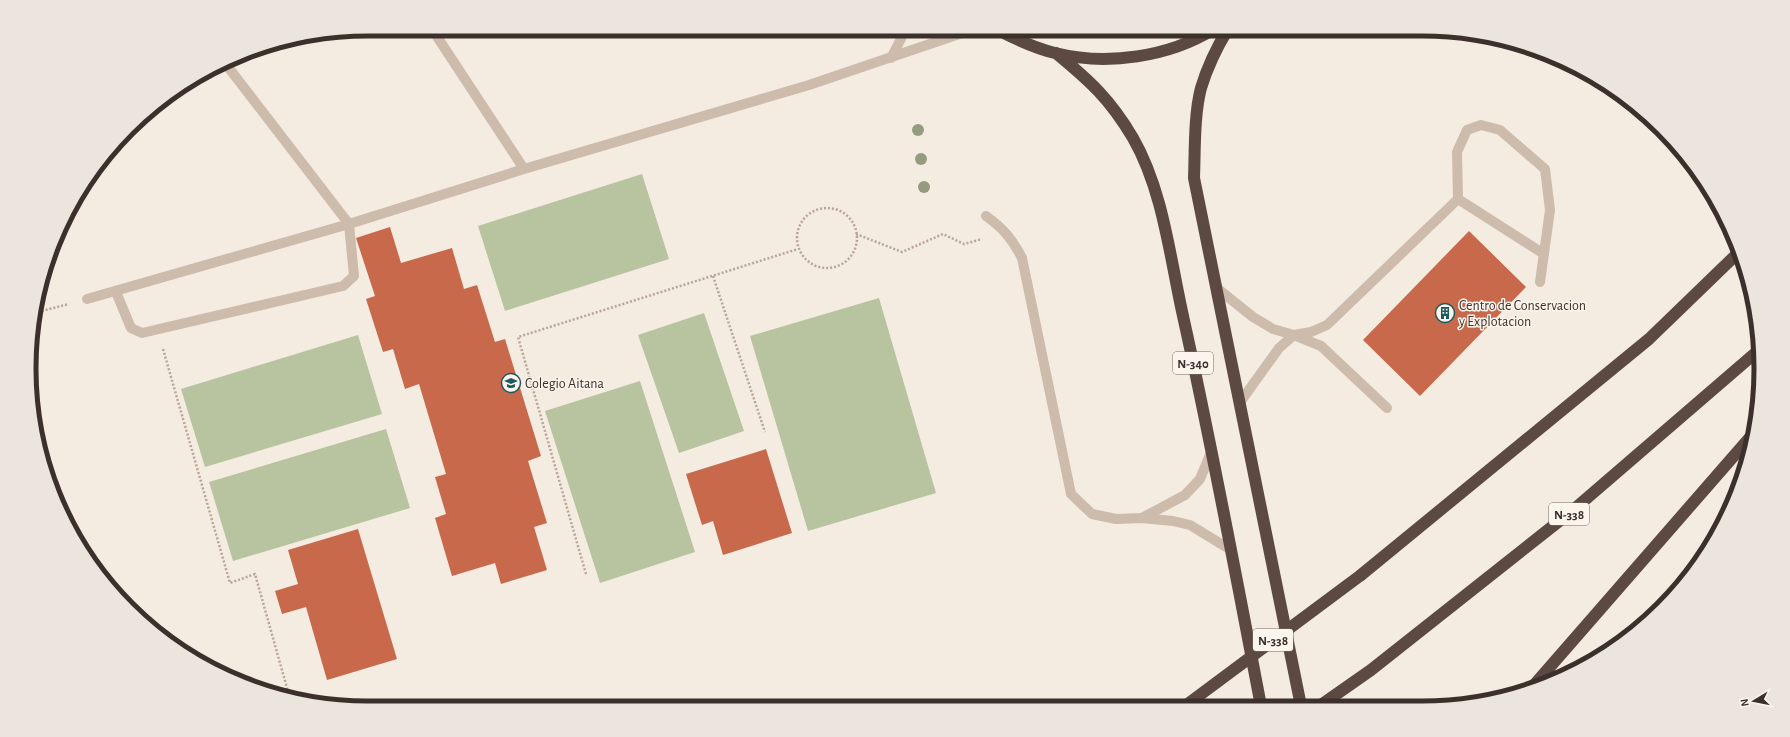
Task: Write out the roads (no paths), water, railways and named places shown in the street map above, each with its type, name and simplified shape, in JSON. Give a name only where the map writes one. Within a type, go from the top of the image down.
[{"type":"highway","name":"N-340","points":[[1009,36],[1021,42],[1056,53],[1093,59],[1132,57],[1170,49],[1199,36]]},
{"type":"highway","name":"N-340","points":[[1224,36],[1219,44],[1201,89],[1196,133],[1194,178],[1241,401],[1300,701]]},
{"type":"highway","name":"N-340","points":[[1056,53],[1088,79],[1109,101],[1133,139],[1154,186],[1212,450],[1260,701]]},
{"type":"highway","name":"N-338","points":[[1192,701],[1361,575],[1649,339],[1734,257]]},
{"type":"highway","name":"N-338","points":[[1328,701],[1371,670],[1572,511],[1753,356]]},
{"type":"highway","points":[[1539,679],[1746,442]]},
{"type":"lane","points":[[437,36],[524,169]]},
{"type":"lane","points":[[890,58],[902,36]]},
{"type":"lane","points":[[87,299],[116,292],[349,224],[524,169],[809,85],[954,36]]},
{"type":"lane","points":[[116,292],[131,328],[142,333],[343,286],[354,276],[349,224],[228,67]]},
{"type":"lane","points":[[1241,401],[1279,348],[1294,335],[1311,332],[1327,325],[1458,199],[1457,152],[1467,130],[1481,125],[1500,130],[1545,169],[1550,210],[1540,282]]},
{"type":"lane","points":[[1458,199],[1544,254]]},
{"type":"lane","points":[[986,216],[1005,231],[1015,244],[1022,258],[1071,494],[1092,514],[1116,519],[1142,518],[1173,521],[1190,525],[1231,550]]},
{"type":"lane","points":[[1218,289],[1253,317],[1273,329],[1294,335],[1321,346],[1387,408]]},
{"type":"lane","points":[[1142,518],[1185,495],[1200,479],[1212,450]]},
{"type":"place","name":"Centro de Conservacion y Explotacion","points":[[1445,313]]},
{"type":"place","name":"Colegio Aitana","points":[[511,383]]}]
